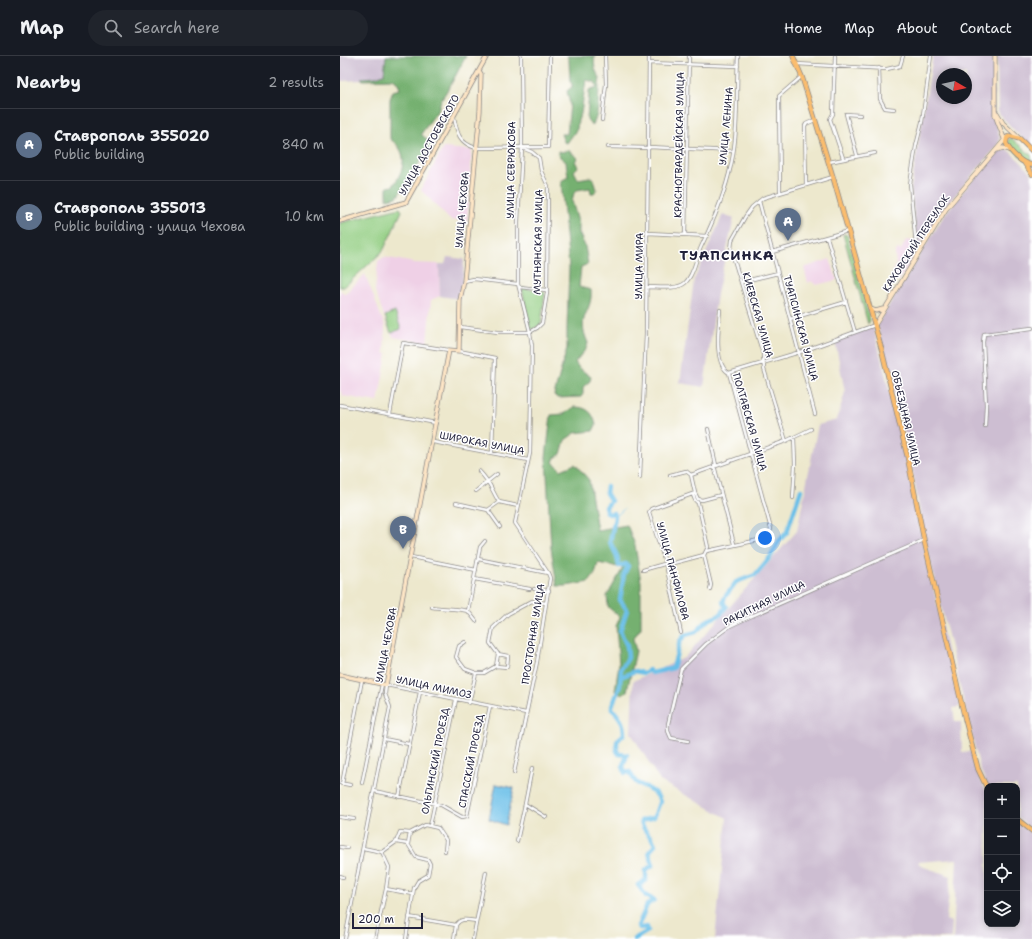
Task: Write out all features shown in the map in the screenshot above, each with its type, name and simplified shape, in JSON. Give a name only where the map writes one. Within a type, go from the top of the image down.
[{"type":"main road","name":"ОБЪЕЗДНАЯ УЛИЦА","points":[[793,56],[802,77],[816,120],[871,309],[906,450],[924,540],[978,769],[985,783]]},
{"type":"main road","points":[[1031,150],[1020,139],[1012,136],[1008,137],[1005,142],[1032,174]]},
{"type":"main road","points":[[1022,161],[1027,164],[1032,164]]},
{"type":"main road","points":[[1020,822],[1032,831]]},
{"type":"street","name":"УЛИЦА ДОСТОЕВСКОГО","points":[[340,221],[406,202],[487,56]]},
{"type":"street","name":"УЛИЦА СЕВРЮКОВА","points":[[521,56],[522,148],[519,285],[530,332]]},
{"type":"street","points":[[454,117],[458,137],[470,146],[476,148],[548,147],[550,56]]},
{"type":"street","points":[[602,120],[606,84],[605,56]]},
{"type":"street","name":"УЛИЦА МИРА","points":[[640,477],[647,287],[649,56]]},
{"type":"street","name":"КРАСНОГВАРДЕЙСКАЯ УЛИЦА","points":[[685,235],[689,56]]},
{"type":"street","name":"УЛИЦА ЛЕНИНА","points":[[647,287],[676,286],[684,284],[690,278],[718,211],[732,164],[734,151],[738,56]]},
{"type":"street","points":[[835,56],[833,114],[830,119],[843,158]]},
{"type":"street","points":[[797,64],[887,69],[900,66],[903,56]]},
{"type":"street","points":[[920,249],[916,246],[910,191],[916,146],[922,122],[931,56]]},
{"type":"street","points":[[994,151],[1005,142],[996,118],[995,56]]},
{"type":"street","points":[[649,63],[738,66]]},
{"type":"street","points":[[879,68],[880,99],[885,108],[894,109]]},
{"type":"street","name":"УЛИЦА ЧЕХОВА","points":[[459,351],[460,300],[464,281],[480,111],[482,74],[479,71]]},
{"type":"street","points":[[780,191],[779,96],[802,77]]},
{"type":"street","points":[[996,108],[1001,121],[1020,139]]},
{"type":"street","points":[[857,155],[846,114],[860,115]]},
{"type":"street","points":[[806,184],[805,126],[806,124],[816,120]]},
{"type":"street","points":[[999,146],[1001,133]]},
{"type":"street","points":[[608,148],[649,147],[686,150],[734,151]]},
{"type":"street","name":"МУТНЯНСКАЯ УЛИЦА","points":[[522,148],[532,152],[539,158],[541,171],[548,186],[546,290],[542,323],[530,332]]},
{"type":"street","points":[[994,151],[1003,148],[1011,150]]},
{"type":"street","name":"КАХОВСКИЙ ПЕРЕУЛОК","points":[[874,325],[946,209],[994,151]]},
{"type":"street","points":[[828,162],[857,155],[875,153]]},
{"type":"street","points":[[759,201],[780,191],[833,177]]},
{"type":"street","name":"ТУАПСИНСКАЯ УЛИЦА","points":[[759,201],[800,352],[815,414]]},
{"type":"street","name":"КИЕВСКАЯ УЛИЦА","points":[[759,201],[752,207],[732,240],[730,250],[741,282],[786,441]]},
{"type":"street","points":[[772,252],[848,230]]},
{"type":"street","points":[[648,233],[707,236]]},
{"type":"street","points":[[827,237],[854,332]]},
{"type":"street","points":[[741,282],[778,273]]},
{"type":"street","points":[[464,281],[474,279],[546,290]]},
{"type":"street","points":[[790,319],[846,302]]},
{"type":"street","points":[[871,309],[876,311],[884,308]]},
{"type":"street","name":"ПОЛТАВСКАЯ УЛИЦА","points":[[720,310],[718,340],[720,364],[728,373],[771,529],[768,538],[734,544]]},
{"type":"street","points":[[728,373],[800,352],[874,325]]},
{"type":"street","points":[[460,327],[498,332],[530,332],[532,346],[530,445],[528,460]]},
{"type":"street","points":[[985,426],[986,405],[983,342],[984,334],[1032,328]]},
{"type":"street","points":[[390,414],[403,344],[493,356],[496,361],[492,453]]},
{"type":"street","name":"УЛИЦА ЧЕХОВА","points":[[345,939],[390,707],[385,694],[386,685],[433,442],[449,350]]},
{"type":"street","points":[[340,404],[436,423]]},
{"type":"street","points":[[707,551],[734,544],[721,495],[708,429]]},
{"type":"street","points":[[691,474],[786,441],[811,429]]},
{"type":"street","points":[[793,498],[796,464],[794,437]]},
{"type":"street","name":"ШИРОКАЯ УЛИЦА","points":[[433,442],[528,460]]},
{"type":"street","name":"ПРОСТОРНАЯ УЛИЦА","points":[[514,773],[537,662],[549,591],[548,573],[515,523],[528,460]]},
{"type":"street","points":[[479,471],[488,480],[499,502]]},
{"type":"street","points":[[670,475],[686,471],[691,474]]},
{"type":"street","points":[[476,491],[497,474]]},
{"type":"street","points":[[643,570],[704,555],[707,551],[708,547],[698,501],[694,493],[691,474]]},
{"type":"street","name":"УЛИЦА ПАНФИЛОВА","points":[[681,633],[665,565],[649,512],[651,509],[694,493]]},
{"type":"street","points":[[698,501],[721,495]]},
{"type":"street","points":[[488,510],[499,502],[518,506]]},
{"type":"street","points":[[456,503],[488,510],[500,527]]},
{"type":"street","name":"РАКИТНАЯ УЛИЦА","points":[[688,741],[671,738],[668,731],[668,724],[681,669],[706,644],[730,626],[924,540]]},
{"type":"street","points":[[468,610],[480,547],[485,541]]},
{"type":"street","points":[[704,555],[711,585],[710,589]]},
{"type":"street","points":[[411,557],[476,570]]},
{"type":"street","points":[[478,559],[548,573]]},
{"type":"street","points":[[474,578],[530,589]]},
{"type":"street","points":[[534,589],[549,591]]},
{"type":"street","points":[[465,642],[459,646],[456,657],[465,669],[476,673],[484,673],[496,666],[507,667],[509,662],[508,656],[498,654],[490,643],[492,628],[508,614],[532,601],[546,602]]},
{"type":"street","points":[[432,607],[450,610],[456,608],[468,610],[476,621]]},
{"type":"street","points":[[496,666],[498,654]]},
{"type":"street","points":[[469,703],[476,673]]},
{"type":"street","name":"УЛИЦА МИМОЗ","points":[[340,675],[469,703],[526,713]]},
{"type":"street","points":[[350,786],[341,784],[362,680]]},
{"type":"street","points":[[362,783],[382,684]]},
{"type":"street","points":[[399,796],[420,692]]},
{"type":"street","name":"ОЛЬГИНСКИЙ ПРОЕЗД","points":[[430,826],[456,700]]},
{"type":"street","name":"СПАССКИЙ ПРОЕЗД","points":[[435,804],[448,808],[460,816],[466,817],[468,814],[490,706]]},
{"type":"street","points":[[384,739],[409,744]]},
{"type":"street","points":[[517,841],[532,768]]},
{"type":"street","points":[[374,791],[435,804]]},
{"type":"street","points":[[525,804],[546,817]]},
{"type":"street","points":[[340,817],[354,819]]},
{"type":"street","points":[[362,848],[382,852],[396,842],[400,832],[410,833],[423,825],[438,828],[445,838],[444,852]]},
{"type":"street","points":[[406,939],[413,894],[418,881],[428,875],[430,864],[428,860],[416,857],[408,844],[410,833]]},
{"type":"street","points":[[396,842],[408,844]]},
{"type":"street","points":[[340,847],[347,848]]},
{"type":"street","points":[[375,939],[386,889],[389,867],[382,852]]},
{"type":"street","points":[[472,939],[486,872]]},
{"type":"street","points":[[386,889],[413,894]]},
{"type":"street","points":[[409,917],[456,925]]},
{"type":"street","points":[[454,939],[456,925],[462,920],[476,921]]},
{"type":"shaded area","points":[[340,56],[386,56],[384,74],[376,77],[362,78],[363,80],[340,81]]},
{"type":"shaded area","points":[[933,56],[993,56],[994,115],[1000,139],[998,145],[944,208],[919,246],[917,244],[911,188]]},
{"type":"shaded area","points":[[997,56],[1032,56],[1032,149],[1000,115],[998,110]]},
{"type":"shaded area","points":[[443,148],[472,150],[467,222],[450,220],[421,190]]},
{"type":"shaded area","points":[[1003,149],[1008,150],[1030,172],[1032,179],[1032,830],[1020,820],[1020,783],[987,783],[980,769],[925,539],[909,452],[877,325],[945,214],[995,152]]},
{"type":"shaded area","points":[[723,214],[734,218],[717,294],[704,387],[680,383],[694,280]]},
{"type":"shaded area","points":[[906,240],[915,241],[919,249],[899,281],[892,274],[896,265],[895,253],[898,249],[901,250]]},
{"type":"shaded area","points":[[384,257],[415,263],[439,264],[440,296],[431,300],[427,343],[393,337],[388,327],[375,291],[378,261]]},
{"type":"shaded area","points":[[447,257],[464,259],[463,281],[459,299],[440,296],[439,264],[445,264]]},
{"type":"shaded area","points":[[830,259],[837,280],[816,285],[811,281],[808,283],[804,268]]},
{"type":"shaded area","points":[[365,274],[385,326],[384,353],[387,354],[378,402],[343,396],[340,390],[340,290],[345,294]]},
{"type":"shaded area","points":[[873,326],[905,453],[917,515],[960,707],[953,708],[955,722],[961,722],[962,752],[971,751],[976,770],[984,787],[984,927],[1020,927],[1020,824],[1032,834],[1032,939],[953,939],[957,859],[918,862],[921,866],[951,876],[946,920],[952,922],[951,938],[715,939],[727,818],[660,781],[631,733],[633,681],[684,658],[797,531],[818,425],[837,420],[845,392],[835,341]]},
{"type":"green space","points":[[386,56],[466,56],[441,100],[438,110],[421,134],[432,144],[397,197],[387,199],[387,187],[393,186],[397,180],[403,161],[400,149],[390,139],[390,99],[393,91],[400,89],[398,83],[393,79],[363,80],[361,78],[376,77],[384,74]]},
{"type":"green space","points":[[567,56],[595,56],[595,68],[600,78],[598,109],[595,121],[592,126],[587,119],[589,90],[597,87],[595,82],[586,80],[581,114],[578,120],[577,129],[567,143],[564,142],[561,134],[567,134],[570,104],[567,91],[572,87],[570,82],[569,60]]},
{"type":"green space","points":[[1011,138],[1031,155],[1032,161],[1025,161],[1009,145],[1008,140]]},
{"type":"green space","points":[[568,150],[578,158],[575,161],[578,167],[574,171],[578,179],[590,177],[594,179],[597,190],[594,193],[591,193],[590,188],[577,190],[574,193],[572,201],[579,225],[579,233],[585,246],[588,264],[581,267],[579,287],[591,290],[590,304],[585,315],[583,326],[588,343],[586,349],[575,362],[579,368],[591,377],[590,381],[583,387],[583,394],[581,397],[557,398],[554,395],[567,348],[569,267],[561,181],[568,177],[566,162],[558,155],[558,151],[562,152]]},
{"type":"green space","points":[[400,208],[402,211],[383,251],[344,287],[340,287],[340,223]]},
{"type":"green space","points":[[843,234],[847,235],[870,320],[868,324]]},
{"type":"green space","points":[[522,288],[542,291],[545,293],[541,324],[532,330],[530,328]]},
{"type":"green space","points":[[395,312],[401,329],[391,333],[385,316]]},
{"type":"green space","points":[[574,407],[589,411],[596,425],[593,431],[575,433],[565,440],[561,454],[555,458],[553,462],[561,470],[575,464],[589,480],[597,530],[627,525],[635,545],[641,582],[641,628],[633,639],[636,651],[627,691],[622,695],[615,691],[619,664],[616,626],[620,617],[608,607],[607,596],[623,568],[598,563],[595,574],[589,582],[557,586],[551,548],[546,457],[551,415],[564,414]]},
{"type":"water","points":[[496,784],[514,788],[506,825],[489,819]]},
{"type":"waterway","points":[[607,486],[606,493],[611,501],[606,507],[606,511],[609,514],[614,513],[615,517],[610,542],[617,556],[619,566],[626,564],[628,566],[624,574],[620,600],[627,610],[620,631],[627,646],[628,658],[621,669],[620,686],[612,706],[612,709],[621,720],[624,730],[624,734],[617,741],[617,751],[619,754],[627,755],[623,766],[625,773],[630,772],[636,782],[654,792],[659,798],[660,802],[654,817],[641,821],[643,828],[655,845],[649,852],[653,865],[646,870],[646,880],[638,885],[646,896],[654,900],[647,905],[638,926],[640,928],[647,927],[648,931],[634,939]]},
{"type":"waterway","points":[[621,677],[635,671],[644,673],[649,670],[652,673],[673,668],[680,641],[685,635],[696,632],[708,620],[720,615],[726,607],[723,602],[725,597],[736,582],[755,575],[771,556],[779,541],[787,532],[801,490]]},
{"type":"waterway","points":[[615,517],[624,509]]},
{"type":"place","name":"Ставрополь 355020","points":[[788,241]]},
{"type":"place","name":"Ставрополь 355013","points":[[403,549]]},
{"type":"district","name":"ТУАПСИНКА","points":[[727,255]]}]
